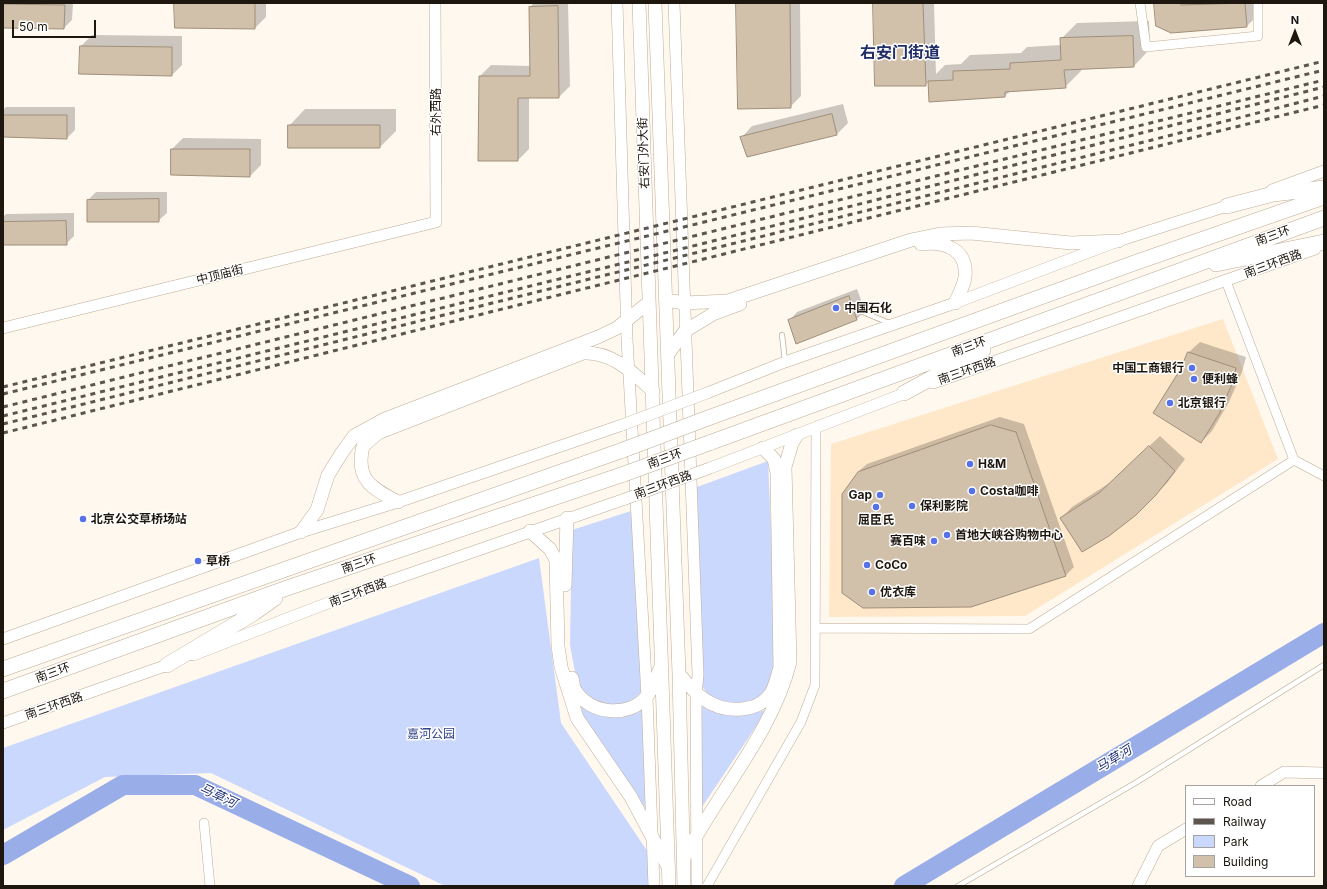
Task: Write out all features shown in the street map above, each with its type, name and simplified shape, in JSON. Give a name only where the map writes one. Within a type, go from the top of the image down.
[{"type":"highway","points":[[1227,206],[1273,194],[1324,188]]},
{"type":"highway","name":"南三环","points":[[3,669],[623,450],[1137,262],[1324,196]]},
{"type":"highway","name":"南三环","points":[[3,691],[287,588],[624,474],[1324,218]]},
{"type":"highway","points":[[1147,282],[1209,266],[1324,242]]},
{"type":"highway","points":[[904,393],[1030,325]]},
{"type":"highway","points":[[167,666],[254,613],[287,588]]},
{"type":"main road","name":"右安门外大街","points":[[639,3],[669,886]]},
{"type":"main road","name":"右安门外大街","points":[[655,3],[679,674],[684,886]]},
{"type":"main road","points":[[666,300],[684,303],[728,301],[911,240],[940,234],[971,233],[1071,243],[1118,241]]},
{"type":"main road","points":[[668,354],[685,331],[712,314],[909,246],[930,243],[947,244],[955,250],[965,265],[965,277],[955,303]]},
{"type":"main road","points":[[301,532],[317,510],[328,475],[354,436],[385,419],[598,337],[617,328],[648,303]]},
{"type":"main road","points":[[398,502],[381,493],[366,480],[360,469],[363,446],[378,433],[583,353],[594,352],[611,358],[629,369],[653,391]]},
{"type":"main road","points":[[683,859],[696,834],[769,719],[784,687],[790,662],[785,467],[792,443],[797,435]]},
{"type":"main road","points":[[679,674],[696,694],[713,705],[731,710],[758,705],[768,698],[775,683],[780,667],[777,473],[774,459],[763,448]]},
{"type":"main road","points":[[568,518],[564,599],[566,650],[574,690],[594,707],[606,711],[629,708],[647,697],[661,667]]},
{"type":"main road","points":[[530,531],[550,549],[556,560],[558,646],[561,667],[577,718],[631,797],[669,869]]},
{"type":"street","name":"右外西路","points":[[435,3],[436,222]]},
{"type":"street","points":[[617,3],[629,369],[647,697],[654,886]]},
{"type":"street","points":[[674,3],[698,675],[696,694],[697,886]]},
{"type":"street","points":[[1140,3],[1146,47],[1258,36],[1258,3]]},
{"type":"street","points":[[3,639],[301,532],[398,502],[622,425],[785,362],[955,303],[1118,241],[1227,206],[1324,171]]},
{"type":"street","name":"中顶庙街","points":[[3,328],[436,222]]},
{"type":"street","name":"南三环西路","points":[[3,723],[167,666],[346,596],[710,468],[904,393],[1324,246]]},
{"type":"street","points":[[1226,281],[1294,460],[1324,476]]},
{"type":"street","points":[[706,886],[801,722],[815,685],[816,428]]},
{"type":"street","points":[[815,628],[1029,629],[1294,460]]},
{"type":"street","points":[[1263,785],[1284,772],[1324,773]]},
{"type":"street","points":[[204,823],[210,886]]},
{"type":"street","points":[[1138,886],[1158,846],[1185,831]]},
{"type":"lane","points":[[856,309],[893,325]]},
{"type":"lane","points":[[782,335],[785,362]]},
{"type":"lane","points":[[958,886],[1137,782],[1324,665]]},
{"type":"shaded area","points":[[1223,319],[1278,459],[1025,616],[829,617],[831,444]]},
{"type":"green space","points":[[768,461],[777,666],[772,683],[757,702],[732,707],[712,700],[702,686],[697,487]]},
{"type":"green space","points":[[634,510],[641,692],[633,701],[616,706],[594,703],[578,689],[570,645],[572,530]]},
{"type":"green space","name":"嘉河公园","points":[[539,558],[561,723],[654,861],[653,886],[445,886],[211,773],[105,777],[3,830],[3,748]]},
{"type":"green space","points":[[698,703],[716,711],[732,714],[748,714],[767,710],[702,807]]},
{"type":"green space","points":[[644,705],[646,809],[577,706],[603,714]]},
{"type":"building","points":[[174,3],[255,3],[255,29],[175,28]]},
{"type":"building","points":[[736,3],[790,3],[791,108],[738,109]]},
{"type":"building","points":[[873,3],[923,3],[926,86],[875,86]]},
{"type":"building","points":[[1154,3],[1181,3],[1181,5],[1245,3],[1247,27],[1171,33],[1156,26]]},
{"type":"building","points":[[3,4],[65,5],[64,29],[3,28]]},
{"type":"building","points":[[558,6],[559,98],[518,98],[518,161],[478,161],[479,76],[530,76],[529,7]]},
{"type":"building","points":[[1133,36],[1134,67],[1064,70],[1066,88],[1005,92],[1005,97],[929,102],[928,81],[953,80],[953,71],[1010,69],[1010,63],[1061,60],[1060,38]]},
{"type":"building","points":[[80,46],[172,47],[172,76],[79,74]]},
{"type":"building","points":[[832,114],[837,135],[747,157],[740,137]]},
{"type":"building","points":[[3,115],[67,115],[67,139],[3,137]]},
{"type":"building","points":[[288,125],[380,125],[380,148],[288,148]]},
{"type":"building","points":[[171,149],[250,149],[250,177],[171,175]]},
{"type":"building","points":[[159,199],[159,222],[87,222],[87,200]]},
{"type":"building","points":[[66,221],[67,245],[3,245],[3,222]]},
{"type":"building","name":"中国石化","points":[[849,296],[857,320],[796,344],[788,320]]},
{"type":"building","points":[[1188,352],[1236,368],[1232,384],[1219,414],[1201,443],[1153,413],[1180,370]]},
{"type":"building","name":"首地大峡谷购物中心","points":[[991,425],[1016,432],[1066,576],[971,607],[863,608],[842,593],[842,494],[858,472]]},
{"type":"building","points":[[1149,446],[1175,471],[1156,495],[1136,515],[1109,536],[1082,552],[1060,518],[1099,493]]},
{"type":"waterway","name":"马草河","points":[[904,886],[1324,633]]},
{"type":"waterway","name":"马草河","points":[[3,855],[123,785],[195,785],[410,886]]},
{"type":"railway","points":[[3,387],[1324,61]]},
{"type":"railway","points":[[3,394],[1324,70]]},
{"type":"railway","points":[[3,407],[1324,80]]},
{"type":"railway","points":[[3,416],[697,245],[1324,87]]},
{"type":"railway","points":[[3,424],[1152,140],[1324,96]]},
{"type":"railway","points":[[3,433],[1324,105]]},
{"type":"place","name":"中国石化","points":[[836,308]]},
{"type":"place","name":"中国工商银行","points":[[1192,368]]},
{"type":"place","name":"便利蜂","points":[[1194,379]]},
{"type":"place","name":"北京银行","points":[[1170,403]]},
{"type":"place","name":"H&M","points":[[970,464]]},
{"type":"place","name":"Costa咖啡","points":[[972,491]]},
{"type":"place","name":"Gap","points":[[880,495]]},
{"type":"place","name":"保利影院","points":[[912,506]]},
{"type":"place","name":"屈臣氏","points":[[876,507]]},
{"type":"place","name":"北京公交草桥场站","points":[[83,519]]},
{"type":"place","name":"首地大峡谷购物中心","points":[[947,535]]},
{"type":"place","name":"赛百味","points":[[934,541]]},
{"type":"place","name":"草桥","points":[[198,561]]},
{"type":"place","name":"CoCo","points":[[867,565]]},
{"type":"place","name":"优衣库","points":[[872,592]]},
{"type":"district","name":"右安门街道","points":[[900,53]]}]
